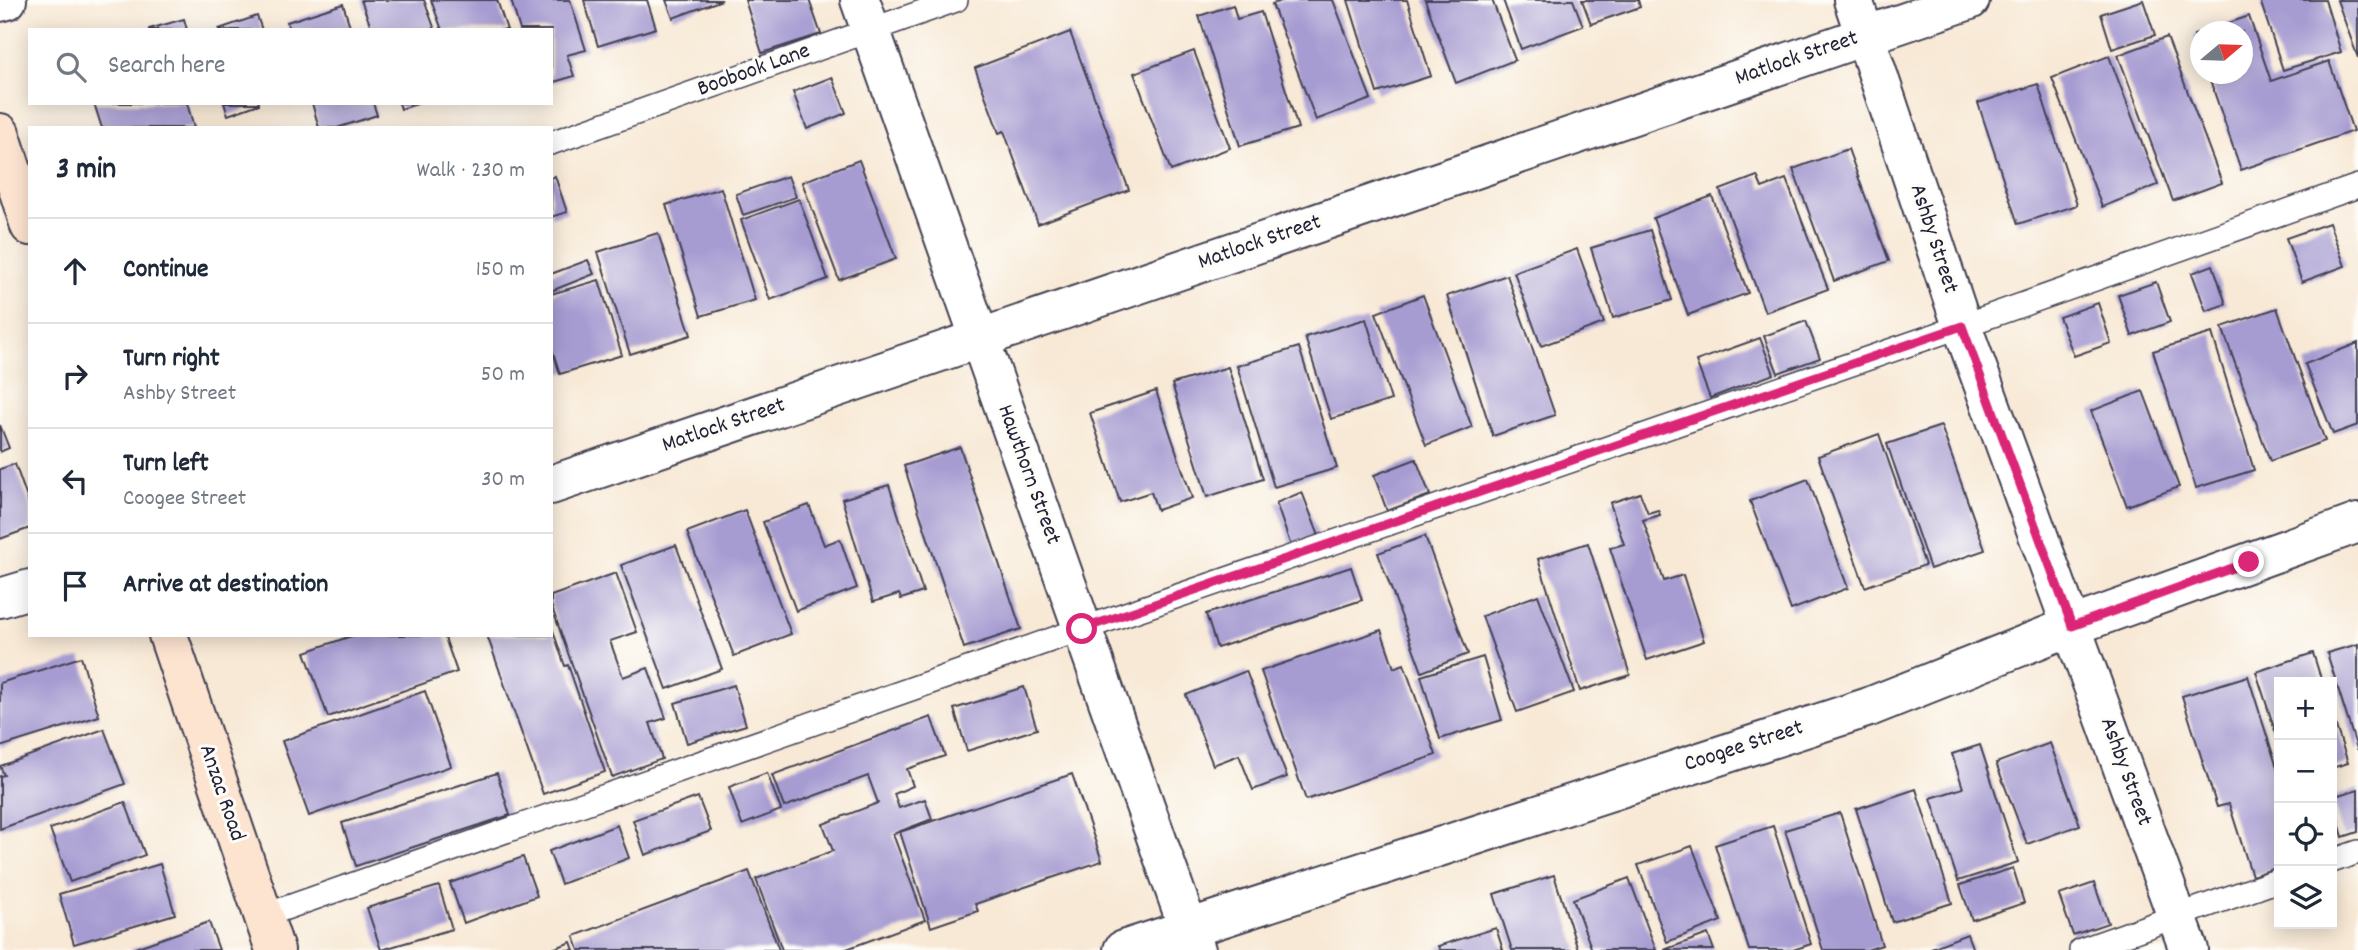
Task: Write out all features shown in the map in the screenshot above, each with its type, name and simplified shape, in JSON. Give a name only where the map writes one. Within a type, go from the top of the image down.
[{"type":"main road","points":[[0,133],[28,220]]},
{"type":"main road","name":"Anzac Road","points":[[169,637],[269,933]]},
{"type":"street","points":[[0,2],[7,0]]},
{"type":"street","name":"Ashby Street","points":[[1853,0],[1962,326],[2183,933]]},
{"type":"street","name":"Matlock Street","points":[[553,484],[1970,0]]},
{"type":"street","name":"Hawthorn Street","points":[[866,15],[1192,939]]},
{"type":"street","name":"Coogee Street","points":[[1123,950],[1192,939],[1869,706],[2072,626],[2358,523]]},
{"type":"street","points":[[0,598],[28,590]]},
{"type":"lane","name":"Boobook Lane","points":[[553,142],[866,15],[956,0]]},
{"type":"lane","points":[[269,933],[1082,629],[1962,326],[2358,186]]},
{"type":"lane","points":[[2337,859],[2358,852]]},
{"type":"lane","points":[[2081,950],[2183,933],[2274,883]]},
{"type":"building","points":[[361,0],[424,0],[434,28],[371,28]]},
{"type":"building","points":[[431,0],[497,0],[506,28],[441,28]]},
{"type":"building","points":[[511,0],[570,0],[586,50],[567,55],[574,76],[553,82],[553,28],[519,28]]},
{"type":"building","points":[[584,0],[647,0],[656,28],[598,46]]},
{"type":"building","points":[[666,0],[722,0],[673,18]]},
{"type":"building","points":[[745,0],[809,0],[821,34],[762,53]]},
{"type":"building","points":[[1284,0],[1333,0],[1371,99],[1316,120],[1272,4]]},
{"type":"building","points":[[1348,0],[1407,0],[1431,76],[1377,93]]},
{"type":"building","points":[[1425,0],[1492,0],[1515,60],[1456,83]]},
{"type":"building","points":[[1503,0],[1573,0],[1583,26],[1521,49]]},
{"type":"building","points":[[1582,0],[1638,0],[1640,7],[1591,24]]},
{"type":"building","points":[[2143,0],[2155,35],[2112,49],[2101,14]]},
{"type":"building","points":[[2260,0],[2325,0],[2341,52],[2283,70]]},
{"type":"building","points":[[2337,0],[2358,0],[2358,58]]},
{"type":"building","points":[[343,4],[350,28],[288,28],[287,22]]},
{"type":"building","points":[[1233,5],[1237,19],[1261,12],[1298,128],[1240,146],[1199,16]]},
{"type":"building","points":[[257,16],[261,28],[222,28]]},
{"type":"building","points":[[2249,16],[2251,21],[2234,21]]},
{"type":"building","points":[[184,19],[186,28],[152,28]]},
{"type":"building","points":[[2253,28],[2271,81],[2329,61],[2353,131],[2241,170],[2211,84],[2253,84]]},
{"type":"building","points":[[1070,32],[1129,190],[1038,224],[1004,131],[999,133],[975,68]]},
{"type":"building","points":[[2167,37],[2222,183],[2173,201],[2118,55]]},
{"type":"building","points":[[1194,51],[1230,148],[1171,171],[1134,73]]},
{"type":"building","points":[[2109,56],[2158,185],[2102,207],[2052,78]]},
{"type":"building","points":[[832,77],[846,113],[807,129],[793,92]]},
{"type":"building","points":[[2038,84],[2077,205],[2018,224],[1978,103]]},
{"type":"building","points":[[95,105],[188,105],[193,126],[101,126]]},
{"type":"building","points":[[225,105],[256,105],[228,115]]},
{"type":"building","points":[[313,105],[374,105],[377,115],[343,126],[318,126]]},
{"type":"building","points":[[1848,149],[1889,261],[1834,281],[1793,169]]},
{"type":"building","points":[[859,160],[896,259],[839,280],[802,182]]},
{"type":"building","points":[[555,176],[567,212],[553,216]]},
{"type":"building","points":[[788,176],[796,197],[743,215],[736,194]]},
{"type":"building","points":[[1757,176],[1762,188],[1786,179],[1828,289],[1765,312],[1720,190]]},
{"type":"building","points":[[721,188],[755,300],[701,316],[666,205]]},
{"type":"building","points":[[1712,196],[1748,293],[1688,315],[1653,218]]},
{"type":"building","points":[[799,199],[828,279],[770,300],[741,220]]},
{"type":"building","points":[[2329,223],[2345,266],[2302,282],[2286,238]]},
{"type":"building","points":[[1650,230],[1672,300],[1613,318],[1591,248]]},
{"type":"building","points":[[658,233],[691,335],[630,354],[598,252]]},
{"type":"building","points":[[1577,249],[1604,323],[1541,346],[1514,272]]},
{"type":"building","points":[[588,260],[594,274],[553,290],[553,273]]},
{"type":"building","points":[[2213,265],[2226,304],[2206,311],[2192,273]]},
{"type":"building","points":[[1507,275],[1555,415],[1493,436],[1447,296]]},
{"type":"building","points":[[599,280],[622,355],[560,374],[553,352],[553,293]]},
{"type":"building","points":[[2156,282],[2170,322],[2132,336],[2118,295]]},
{"type":"building","points":[[1423,295],[1472,427],[1426,445],[1376,313]]},
{"type":"building","points":[[2098,303],[2111,343],[2074,356],[2059,317]]},
{"type":"building","points":[[2277,308],[2325,441],[2270,461],[2222,327]]},
{"type":"building","points":[[1366,319],[1391,400],[1331,419],[1305,337]]},
{"type":"building","points":[[1806,321],[1820,358],[1778,373],[1764,336]]},
{"type":"building","points":[[2212,333],[2254,470],[2196,488],[2153,351]]},
{"type":"building","points":[[1760,338],[1774,374],[1710,398],[1696,361]]},
{"type":"building","points":[[2358,343],[2358,425],[2333,434],[2305,364]]},
{"type":"building","points":[[1299,347],[1337,468],[1274,487],[1237,366]]},
{"type":"building","points":[[1228,367],[1263,479],[1207,497],[1172,384]]},
{"type":"building","points":[[1156,391],[1192,498],[1157,510],[1151,492],[1120,502],[1090,413]]},
{"type":"building","points":[[2143,391],[2179,487],[2127,506],[2091,411]]},
{"type":"building","points":[[0,425],[9,448],[0,452]]},
{"type":"building","points":[[1941,426],[1985,550],[1930,569],[1887,444]]},
{"type":"building","points":[[1879,434],[1925,565],[1865,587],[1818,456]]},
{"type":"building","points":[[960,447],[1021,629],[964,648],[904,466]]},
{"type":"building","points":[[1416,459],[1430,495],[1387,511],[1374,475]]},
{"type":"building","points":[[15,464],[28,500],[28,529],[0,539],[0,469]]},
{"type":"building","points":[[1808,479],[1848,588],[1791,610],[1750,501]]},
{"type":"building","points":[[889,485],[923,592],[901,599],[899,594],[873,602],[842,499]]},
{"type":"building","points":[[1302,492],[1319,536],[1291,546],[1276,503]]},
{"type":"building","points":[[1640,493],[1648,513],[1658,510],[1660,515],[1643,520],[1664,581],[1683,575],[1704,641],[1647,660],[1610,548],[1624,544],[1610,503]]},
{"type":"building","points":[[809,505],[824,545],[840,539],[857,588],[796,611],[763,522]]},
{"type":"building","points":[[745,510],[791,634],[734,656],[687,532]]},
{"type":"building","points":[[1425,536],[1468,654],[1422,672],[1378,553]]},
{"type":"building","points":[[1588,543],[1630,675],[1580,691],[1538,559]]},
{"type":"building","points":[[676,545],[722,669],[667,689],[621,565]]},
{"type":"building","points":[[1351,567],[1362,600],[1217,648],[1206,614]]},
{"type":"building","points":[[616,573],[637,632],[610,641],[623,677],[648,668],[666,718],[650,723],[662,759],[612,777],[553,611],[553,595]]},
{"type":"building","points":[[1538,595],[1574,692],[1517,712],[1482,616]]},
{"type":"building","points":[[1381,630],[1394,668],[1404,664],[1436,755],[1306,800],[1261,671]]},
{"type":"building","points":[[553,631],[565,666],[568,665],[605,772],[543,794],[488,637],[553,637]]},
{"type":"building","points":[[348,637],[445,637],[457,672],[328,717],[305,652]]},
{"type":"building","points":[[2358,644],[2358,749],[2337,685],[2337,677],[2334,677],[2327,653]]},
{"type":"building","points":[[2313,653],[2320,677],[2274,677],[2274,728],[2256,672]]},
{"type":"building","points":[[81,657],[99,716],[0,747],[0,683]]},
{"type":"building","points":[[1483,657],[1502,720],[1440,739],[1421,676]]},
{"type":"building","points":[[1246,671],[1287,777],[1253,790],[1239,755],[1213,765],[1186,695]]},
{"type":"building","points":[[2248,676],[2274,758],[2274,869],[2252,876],[2229,804],[2217,807],[2182,696]]},
{"type":"building","points":[[734,685],[746,725],[687,743],[675,703]]},
{"type":"building","points":[[1024,687],[1037,729],[967,751],[954,709]]},
{"type":"building","points":[[425,691],[451,766],[309,816],[282,741]]},
{"type":"building","points":[[931,717],[945,756],[907,769],[913,786],[894,794],[899,808],[925,799],[932,819],[893,834],[925,920],[844,950],[782,950],[756,879],[833,851],[823,824],[878,803],[868,776],[784,807],[772,775]]},
{"type":"building","points":[[104,729],[125,784],[0,829],[0,776],[4,775],[0,766]]},
{"type":"building","points":[[2337,729],[2348,763],[2337,766]]},
{"type":"building","points":[[2050,743],[2080,825],[2027,844],[1996,763]]},
{"type":"building","points":[[1980,745],[2018,862],[1958,881],[1931,798],[1963,788],[1952,754]]},
{"type":"building","points":[[497,773],[510,815],[356,866],[342,823]]},
{"type":"building","points":[[767,773],[781,810],[742,825],[729,787]]},
{"type":"building","points":[[1072,774],[1102,861],[975,904],[978,911],[931,927],[900,832]]},
{"type":"building","points":[[1916,789],[1952,903],[1892,922],[1856,809]]},
{"type":"building","points":[[2358,789],[2358,832],[2343,837],[2337,815],[2337,795]]},
{"type":"building","points":[[698,797],[711,831],[645,855],[633,820]]},
{"type":"building","points":[[125,802],[145,855],[70,882],[50,829]]},
{"type":"building","points":[[1840,813],[1882,945],[1867,950],[1823,950],[1785,830]]},
{"type":"building","points":[[617,825],[629,858],[561,884],[549,851]]},
{"type":"building","points":[[1773,826],[1811,944],[1793,950],[1749,950],[1715,845]]},
{"type":"building","points":[[1692,846],[1721,921],[1667,942],[1638,865]]},
{"type":"building","points":[[523,857],[537,896],[464,923],[450,883]]},
{"type":"building","points":[[160,864],[175,914],[74,944],[59,894]]},
{"type":"building","points":[[2013,868],[2024,903],[1972,920],[1960,885]]},
{"type":"building","points":[[749,871],[779,950],[579,950],[574,936]]},
{"type":"building","points":[[1554,875],[1578,950],[1512,950],[1494,894]]},
{"type":"building","points":[[1629,878],[1656,950],[1592,950],[1573,899]]},
{"type":"building","points":[[2094,883],[2108,923],[2073,935],[2059,895]]},
{"type":"building","points":[[439,886],[452,929],[381,950],[367,908]]},
{"type":"building","points":[[209,922],[219,950],[129,950]]},
{"type":"building","points":[[1496,928],[1503,950],[1440,950],[1438,946]]},
{"type":"building","points":[[1708,934],[1714,950],[1664,950]]},
{"type":"building","points":[[1967,934],[1973,950],[1931,948]]},
{"type":"building","points":[[571,942],[574,950],[550,950]]},
{"type":"route","points":[[1082,629],[1962,326],[2072,626],[2249,562]]}]
